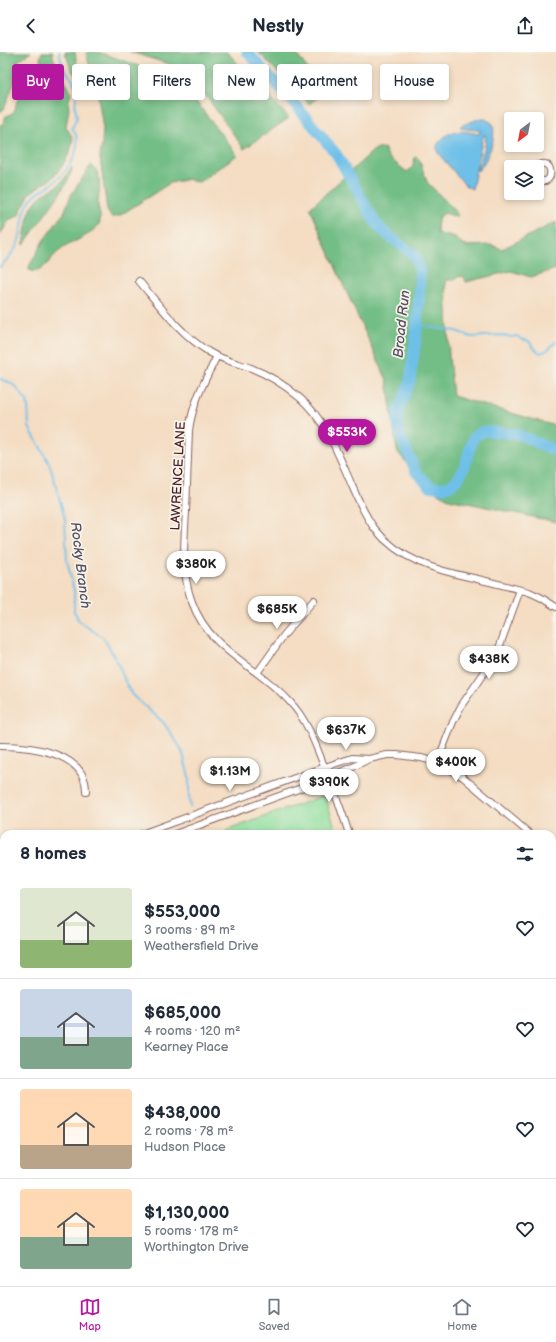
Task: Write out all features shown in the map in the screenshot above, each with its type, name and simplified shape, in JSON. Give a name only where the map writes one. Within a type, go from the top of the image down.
[{"type":"street","points":[[550,168],[556,164]]},
{"type":"street","points":[[544,165],[550,168]]},
{"type":"street","points":[[544,182],[549,179],[551,173],[550,168]]},
{"type":"street","points":[[139,281],[188,336],[198,345],[217,356],[251,368],[278,382],[302,400],[313,412],[331,439],[369,521],[375,529],[404,556],[433,569],[520,590],[540,597],[556,607]]},
{"type":"street","name":"LAWRENCE LANE","points":[[217,356],[193,406],[190,424],[184,551],[185,578],[192,603],[205,627],[222,647],[281,692],[300,714],[312,734],[348,830]]},
{"type":"street","points":[[437,763],[461,706],[490,664],[499,648],[520,590]]},
{"type":"street","points":[[257,673],[284,635],[314,600]]},
{"type":"street","points":[[0,746],[30,747],[56,754],[73,765],[81,774],[86,785],[86,792]]},
{"type":"street","points":[[186,830],[329,777],[369,760],[382,756],[397,755],[421,758],[437,763],[464,777],[526,830]]},
{"type":"street","points":[[152,830],[352,758],[369,760]]},
{"type":"green space","points":[[0,52],[31,52],[18,61],[17,64],[12,64],[12,88],[4,109],[0,112]]},
{"type":"green space","points":[[42,52],[53,52],[55,64],[42,64],[40,59]]},
{"type":"green space","points":[[65,52],[75,52],[77,64],[72,64],[72,71]]},
{"type":"green space","points":[[87,52],[98,52],[138,66],[138,100],[195,100],[237,155],[199,182],[189,179],[170,183],[119,216],[111,217],[107,210],[100,157],[103,129],[99,100],[130,100],[130,64],[89,64],[86,54]]},
{"type":"green space","points":[[130,52],[227,52],[238,64],[213,64],[213,100],[269,100],[269,97],[289,118],[244,149],[205,94],[205,64],[169,64]]},
{"type":"green space","points":[[258,52],[295,52],[304,64],[277,64],[277,71]]},
{"type":"green space","points":[[64,80],[71,94],[68,103],[69,108],[66,127],[73,138],[70,152],[61,168],[50,180],[30,193],[18,216],[9,220],[0,235],[0,125],[4,123],[5,117],[14,112],[18,100],[64,100]]},
{"type":"green space","points":[[305,100],[314,100],[309,104]]},
{"type":"green space","points":[[384,148],[389,158],[407,172],[413,166],[415,157],[419,159],[427,182],[457,213],[457,217],[445,213],[438,218],[437,233],[455,238],[464,246],[491,245],[502,249],[556,222],[556,269],[531,277],[511,271],[466,282],[464,277],[460,276],[455,280],[446,280],[449,357],[453,396],[556,426],[556,522],[449,499],[426,487],[397,451],[387,380],[310,208],[374,150]]},
{"type":"green space","points":[[91,165],[98,173],[99,178],[99,224],[91,232],[63,248],[41,269],[37,271],[29,270],[29,267],[43,241],[64,213],[71,195]]},
{"type":"green space","points":[[72,167],[71,174],[60,194],[24,245],[26,225],[33,206],[41,196],[59,184]]},
{"type":"green space","points":[[325,795],[336,830],[228,830]]},
{"type":"water","points":[[479,119],[485,119],[492,123],[494,135],[488,155],[478,171],[477,170],[486,139],[485,135],[483,136],[472,189],[466,186],[438,153],[437,148],[440,141],[444,137],[453,132],[463,131],[478,134],[480,133],[478,130],[462,128],[460,126]]},
{"type":"waterway","name":"Rocky Branch","points":[[0,267],[10,256],[18,243],[23,217],[29,202],[34,196],[59,178],[69,165],[76,150],[76,135],[72,128],[77,117],[75,107],[76,88],[72,79],[63,67],[59,52]]},
{"type":"waterway","name":"Broad Run","points":[[247,52],[295,104],[337,155],[375,222],[385,233],[414,255],[417,262],[420,272],[420,286],[416,338],[410,382],[399,409],[397,421],[401,437],[416,472],[430,486],[443,488],[451,485],[458,479],[465,466],[472,441],[476,435],[484,431],[517,434],[556,451]]},
{"type":"waterway","points":[[417,324],[456,331],[471,337],[501,335],[511,337],[517,336],[521,339],[529,341],[540,353],[546,351],[556,342]]},
{"type":"waterway","name":"Rocky Branch","points":[[0,379],[15,386],[27,401],[29,427],[49,463],[65,519],[67,560],[74,591],[74,611],[79,621],[105,640],[132,695],[163,722],[180,747],[189,777],[190,807]]}]
